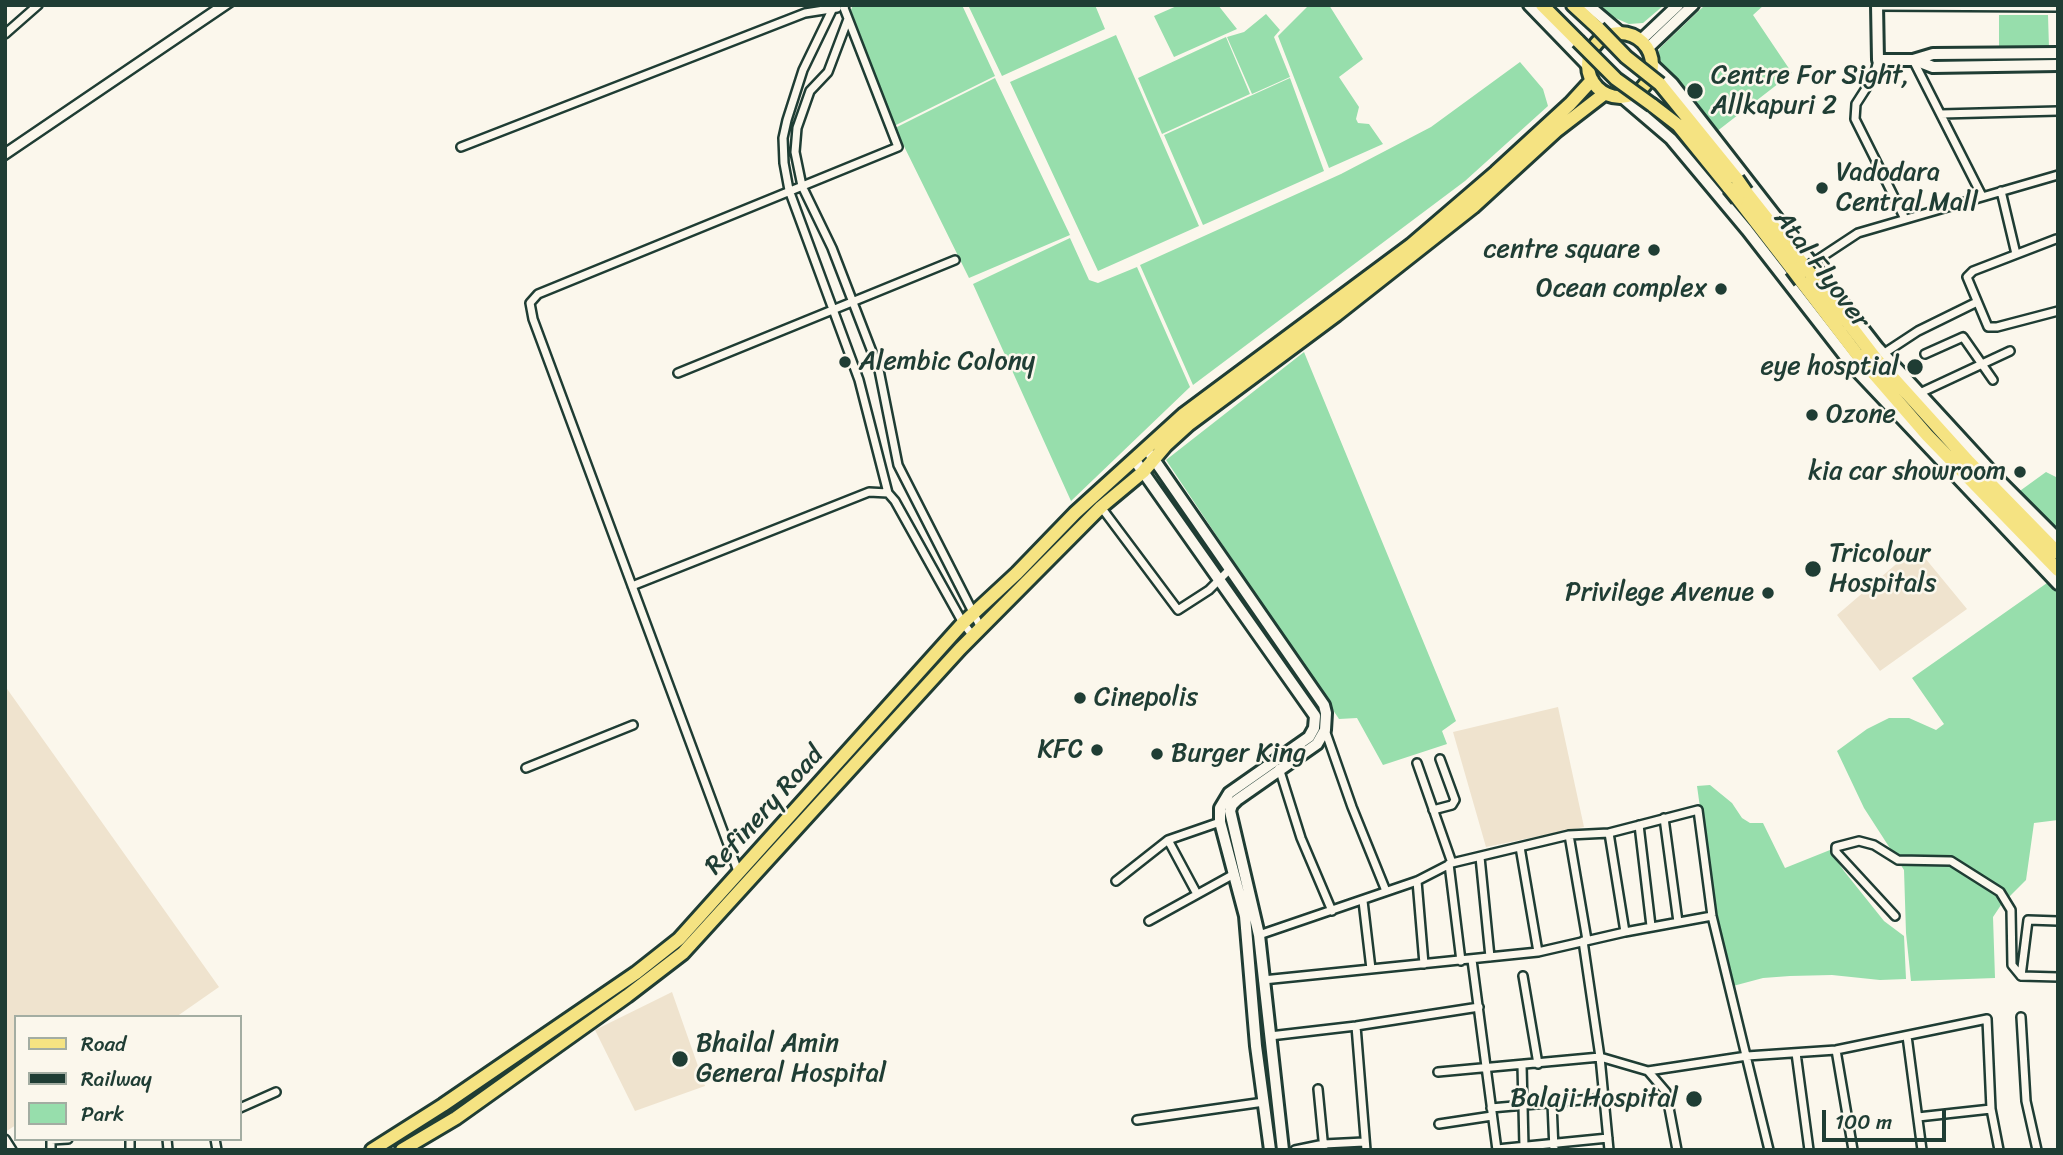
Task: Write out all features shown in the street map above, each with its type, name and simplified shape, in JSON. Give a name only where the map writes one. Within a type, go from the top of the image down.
[{"type":"main road","name":"Atal Flyover","points":[[1542,5],[1616,79],[1678,125],[1753,217],[1856,353],[1927,435],[2058,570]]},
{"type":"main road","name":"Atal Flyover","points":[[1573,5],[1626,57],[1660,84],[1876,359],[1969,462],[2058,553]]},
{"type":"main road","points":[[1621,33],[1644,44],[1652,64],[1650,80],[1643,89],[1623,98],[1604,94],[1592,80],[1588,66],[1589,56],[1601,39],[1621,33]]},
{"type":"main road","points":[[1500,176],[1592,80]]},
{"type":"main road","points":[[1382,273],[1604,94]]},
{"type":"main road","name":"Refinery Road","points":[[402,1150],[456,1118],[671,964],[700,936],[747,872],[968,618],[1146,447],[1184,414],[1382,273]]},
{"type":"main road","name":"Refinery Road","points":[[372,1150],[644,968],[679,939],[1101,507],[1143,472],[1188,425],[1382,273]]},
{"type":"street","points":[[5,34],[38,5]]},
{"type":"street","points":[[1529,5],[1588,66]]},
{"type":"street","points":[[1588,5],[1621,33]]},
{"type":"street","points":[[1644,44],[1678,5]]},
{"type":"street","points":[[1644,44],[1693,5]]},
{"type":"street","points":[[461,148],[805,13],[845,6],[898,147],[538,294],[530,303],[533,319],[632,586],[747,872]]},
{"type":"street","points":[[1905,219],[1855,119],[1856,104],[1874,76],[1878,60],[1877,6],[2058,7]]},
{"type":"street","points":[[833,8],[803,69],[787,120],[783,138],[789,190],[859,380],[888,493],[895,500],[977,632]]},
{"type":"street","points":[[848,18],[828,72],[810,91],[797,128],[795,152],[802,186],[832,248],[879,370],[898,465],[968,618],[977,632]]},
{"type":"street","points":[[1878,60],[1913,60],[1933,54],[2058,53]]},
{"type":"street","points":[[1913,60],[1933,67],[2058,65]]},
{"type":"street","points":[[1913,60],[1982,196]]},
{"type":"street","points":[[1652,64],[1672,83],[1748,178],[1883,354],[2058,538]]},
{"type":"street","points":[[1623,98],[1671,139],[1726,204],[1855,369],[2058,584]]},
{"type":"street","points":[[1941,114],[2058,111]]},
{"type":"street","points":[[1788,282],[1858,233],[2058,175]]},
{"type":"street","points":[[1726,204],[1748,178]]},
{"type":"street","points":[[2001,191],[2016,254]]},
{"type":"street","points":[[2056,239],[1969,273],[1968,281],[1986,323],[1991,327],[2058,311]]},
{"type":"street","points":[[678,373],[955,260]]},
{"type":"street","points":[[1883,354],[1918,331],[1976,302]]},
{"type":"street","points":[[1925,354],[1963,337],[1993,380]]},
{"type":"street","points":[[1920,393],[2010,351]]},
{"type":"street","points":[[1146,447],[1156,457],[1324,705],[1325,730],[1386,891]]},
{"type":"street","points":[[1134,459],[1315,716],[1314,728],[1309,737],[1225,797],[1220,808],[1220,822],[1245,916],[1255,1032],[1270,1150]]},
{"type":"street","points":[[632,586],[869,492],[888,493]]},
{"type":"street","points":[[1101,507],[1178,610],[1209,590],[1230,569]]},
{"type":"street","points":[[526,768],[633,725]]},
{"type":"street","points":[[1283,1150],[1259,935],[1230,811],[1237,800],[1317,744],[1325,730]]},
{"type":"street","points":[[1433,810],[1452,805],[1455,800],[1440,758]]},
{"type":"street","points":[[1275,761],[1281,771],[1301,838],[1332,911]]},
{"type":"street","points":[[1417,762],[1450,864],[1461,961]]},
{"type":"street","points":[[1259,935],[1417,881],[1450,864],[1569,835],[1609,833],[1698,810],[1712,916],[1769,1150]]},
{"type":"street","points":[[1664,818],[1678,922]]},
{"type":"street","points":[[1116,881],[1168,840],[1220,822]]},
{"type":"street","points":[[1639,825],[1651,926]]},
{"type":"street","points":[[1609,833],[1625,932]]},
{"type":"street","points":[[1569,835],[1600,1057],[1609,1150]]},
{"type":"street","points":[[1168,840],[1197,894]]},
{"type":"street","points":[[1895,916],[1836,852],[1836,846],[1859,841],[1874,845],[1898,860],[1951,861],[2000,892],[2011,910],[2012,965],[2021,976],[2058,977]]},
{"type":"street","points":[[1520,847],[1538,952]]},
{"type":"street","points":[[1480,857],[1490,957]]},
{"type":"street","points":[[1149,921],[1234,874]]},
{"type":"street","points":[[1417,881],[1424,964]]},
{"type":"street","points":[[1363,901],[1371,970]]},
{"type":"street","points":[[1263,980],[1538,952],[1651,926],[1712,916]]},
{"type":"street","points":[[2021,976],[2028,920],[2058,921]]},
{"type":"street","points":[[1472,960],[1497,1150],[1554,1147],[1608,1138]]},
{"type":"street","points":[[1522,976],[1538,1063]]},
{"type":"street","points":[[1270,1036],[1479,1007]]},
{"type":"street","points":[[2021,1017],[2026,1101],[2037,1150]]},
{"type":"street","points":[[1438,1072],[1600,1057],[1648,1071],[1747,1056],[1836,1050],[1987,1019],[1991,1109],[1999,1150]]},
{"type":"street","points":[[1295,1150],[1365,1146],[1356,1026]]},
{"type":"street","points":[[1907,1036],[1922,1150]]},
{"type":"street","points":[[1836,1050],[1853,1150]]},
{"type":"street","points":[[1796,1053],[1809,1150]]},
{"type":"street","points":[[1522,1065],[1524,1147]]},
{"type":"street","points":[[1648,1071],[1666,1092],[1677,1150]]},
{"type":"street","points":[[1318,1089],[1324,1147]]},
{"type":"street","points":[[242,1107],[276,1092]]},
{"type":"street","points":[[1439,1124],[1523,1105],[1604,1098]]},
{"type":"street","points":[[1137,1120],[1264,1102]]},
{"type":"street","points":[[1552,1103],[1554,1147]]},
{"type":"street","points":[[1917,1117],[1991,1109]]},
{"type":"street","points":[[5,1139],[12,1150]]},
{"type":"shaded area","points":[[1916,547],[1967,609],[1880,671],[1837,615]]},
{"type":"shaded area","points":[[5,686],[219,987],[179,1015],[14,1015],[14,1126],[5,1132]]},
{"type":"shaded area","points":[[1558,707],[1584,827],[1486,847],[1453,732]]},
{"type":"shaded area","points":[[672,992],[705,1086],[635,1111],[595,1030]]},
{"type":"green space","points":[[853,5],[962,5],[995,76],[894,126],[851,10]]},
{"type":"green space","points":[[968,5],[1095,5],[1105,29],[1002,76]]},
{"type":"green space","points":[[1179,5],[1218,5],[1237,29],[1174,57],[1154,16]]},
{"type":"green space","points":[[1309,5],[1329,5],[1363,59],[1339,77],[1359,107],[1356,119],[1358,123],[1369,124],[1383,144],[1329,168],[1278,36]]},
{"type":"green space","points":[[1600,5],[1664,5],[1643,23],[1629,24],[1613,17]]},
{"type":"green space","points":[[1705,5],[1764,5],[1753,15],[1792,73],[1716,132],[1661,62],[1658,54],[1660,48]]},
{"type":"green space","points":[[1266,14],[1280,30],[1274,37],[1290,77],[1252,94],[1227,37],[1244,32]]},
{"type":"green space","points":[[1999,15],[2048,15],[2049,48],[1999,47]]},
{"type":"green space","points":[[1116,35],[1199,226],[1098,271],[1010,82]]},
{"type":"green space","points":[[1226,37],[1250,94],[1162,134],[1138,78]]},
{"type":"green space","points":[[1520,62],[1543,89],[1548,106],[1465,181],[1193,385],[1140,265],[1341,174],[1431,127]]},
{"type":"green space","points":[[995,78],[1070,235],[969,278],[895,128]]},
{"type":"green space","points":[[1290,78],[1324,171],[1203,225],[1164,135]]},
{"type":"green space","points":[[1070,238],[1089,280],[1098,283],[1137,267],[1190,387],[1071,501],[973,284]]},
{"type":"green space","points":[[1304,352],[1456,721],[1442,731],[1447,744],[1383,765],[1357,718],[1339,719],[1166,460]]},
{"type":"green space","points":[[2046,472],[2058,478],[2058,534],[2017,493]]},
{"type":"green space","points":[[2047,583],[2058,592],[2058,820],[2034,823],[2026,880],[1993,917],[1995,978],[1911,981],[1904,870],[1864,808],[1837,751],[1867,729],[1889,718],[1909,718],[1936,730],[1944,724],[1912,678]]},
{"type":"green space","points":[[1710,785],[1732,803],[1742,818],[1750,823],[1763,823],[1785,868],[1830,850],[1884,921],[1904,936],[1906,979],[1790,976],[1763,978],[1733,986],[1715,915],[1697,786]]},
{"type":"railway","points":[[5,147],[214,5]]},
{"type":"railway","points":[[5,161],[235,5]]},
{"type":"place","name":"Centre For Sight, Allkapuri 2","points":[[1695,91]]},
{"type":"place","name":"Vadodara Central Mall","points":[[1822,188]]},
{"type":"place","name":"centre square","points":[[1654,250]]},
{"type":"place","name":"Ocean complex","points":[[1721,289]]},
{"type":"place","name":"Alembic Colony","points":[[845,362]]},
{"type":"place","name":"eye hosptial","points":[[1915,367]]},
{"type":"place","name":"Ozone","points":[[1812,415]]},
{"type":"place","name":"kia car showroom","points":[[2020,472]]},
{"type":"place","name":"Tricolour Hospitals","points":[[1813,569]]},
{"type":"place","name":"Privilege Avenue","points":[[1768,593]]},
{"type":"place","name":"Cinepolis","points":[[1080,698]]},
{"type":"place","name":"KFC","points":[[1097,750]]},
{"type":"place","name":"Burger King","points":[[1157,754]]},
{"type":"place","name":"Bhailal Amin General Hospital","points":[[680,1059]]},
{"type":"place","name":"Balaji Hospital","points":[[1694,1099]]}]
